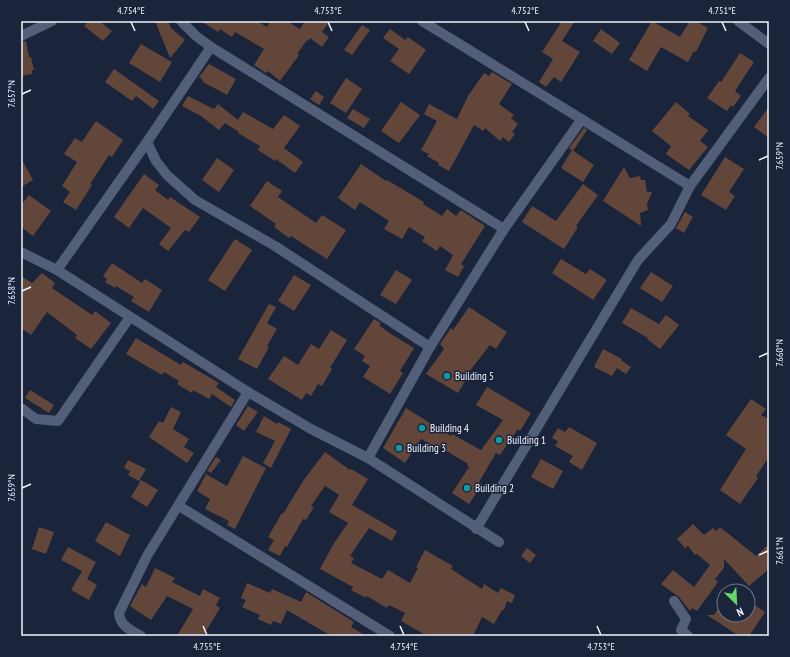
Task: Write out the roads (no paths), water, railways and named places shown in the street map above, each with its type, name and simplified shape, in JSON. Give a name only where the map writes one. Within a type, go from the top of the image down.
[{"type":"street","points":[[21,36],[52,21]]},
{"type":"street","points":[[181,21],[196,36],[211,47],[504,229]]},
{"type":"street","points":[[422,21],[690,186]]},
{"type":"street","points":[[738,21],[769,44]]},
{"type":"street","points":[[57,270],[148,142],[211,47]]},
{"type":"street","points":[[476,529],[638,260],[671,224],[690,186],[769,78]]},
{"type":"street","points":[[368,458],[430,347],[504,229],[582,119]]},
{"type":"street","points":[[148,142],[156,161],[167,176],[195,200],[275,246],[430,347]]},
{"type":"street","points":[[21,252],[57,270],[248,392],[311,430],[368,458],[476,529],[499,542]]},
{"type":"street","points":[[21,408],[36,419],[58,421],[130,317]]},
{"type":"street","points":[[141,636],[122,624],[120,620],[120,613],[147,556],[248,392]]},
{"type":"street","points":[[179,506],[390,636]]},
{"type":"street","points":[[674,601],[686,619],[681,630],[688,636]]},
{"type":"place","name":"Building 5","points":[[447,376]]},
{"type":"place","name":"Building 4","points":[[422,428]]},
{"type":"place","name":"Building 1","points":[[499,440]]},
{"type":"place","name":"Building 3","points":[[399,448]]},
{"type":"place","name":"Building 2","points":[[467,488]]}]
